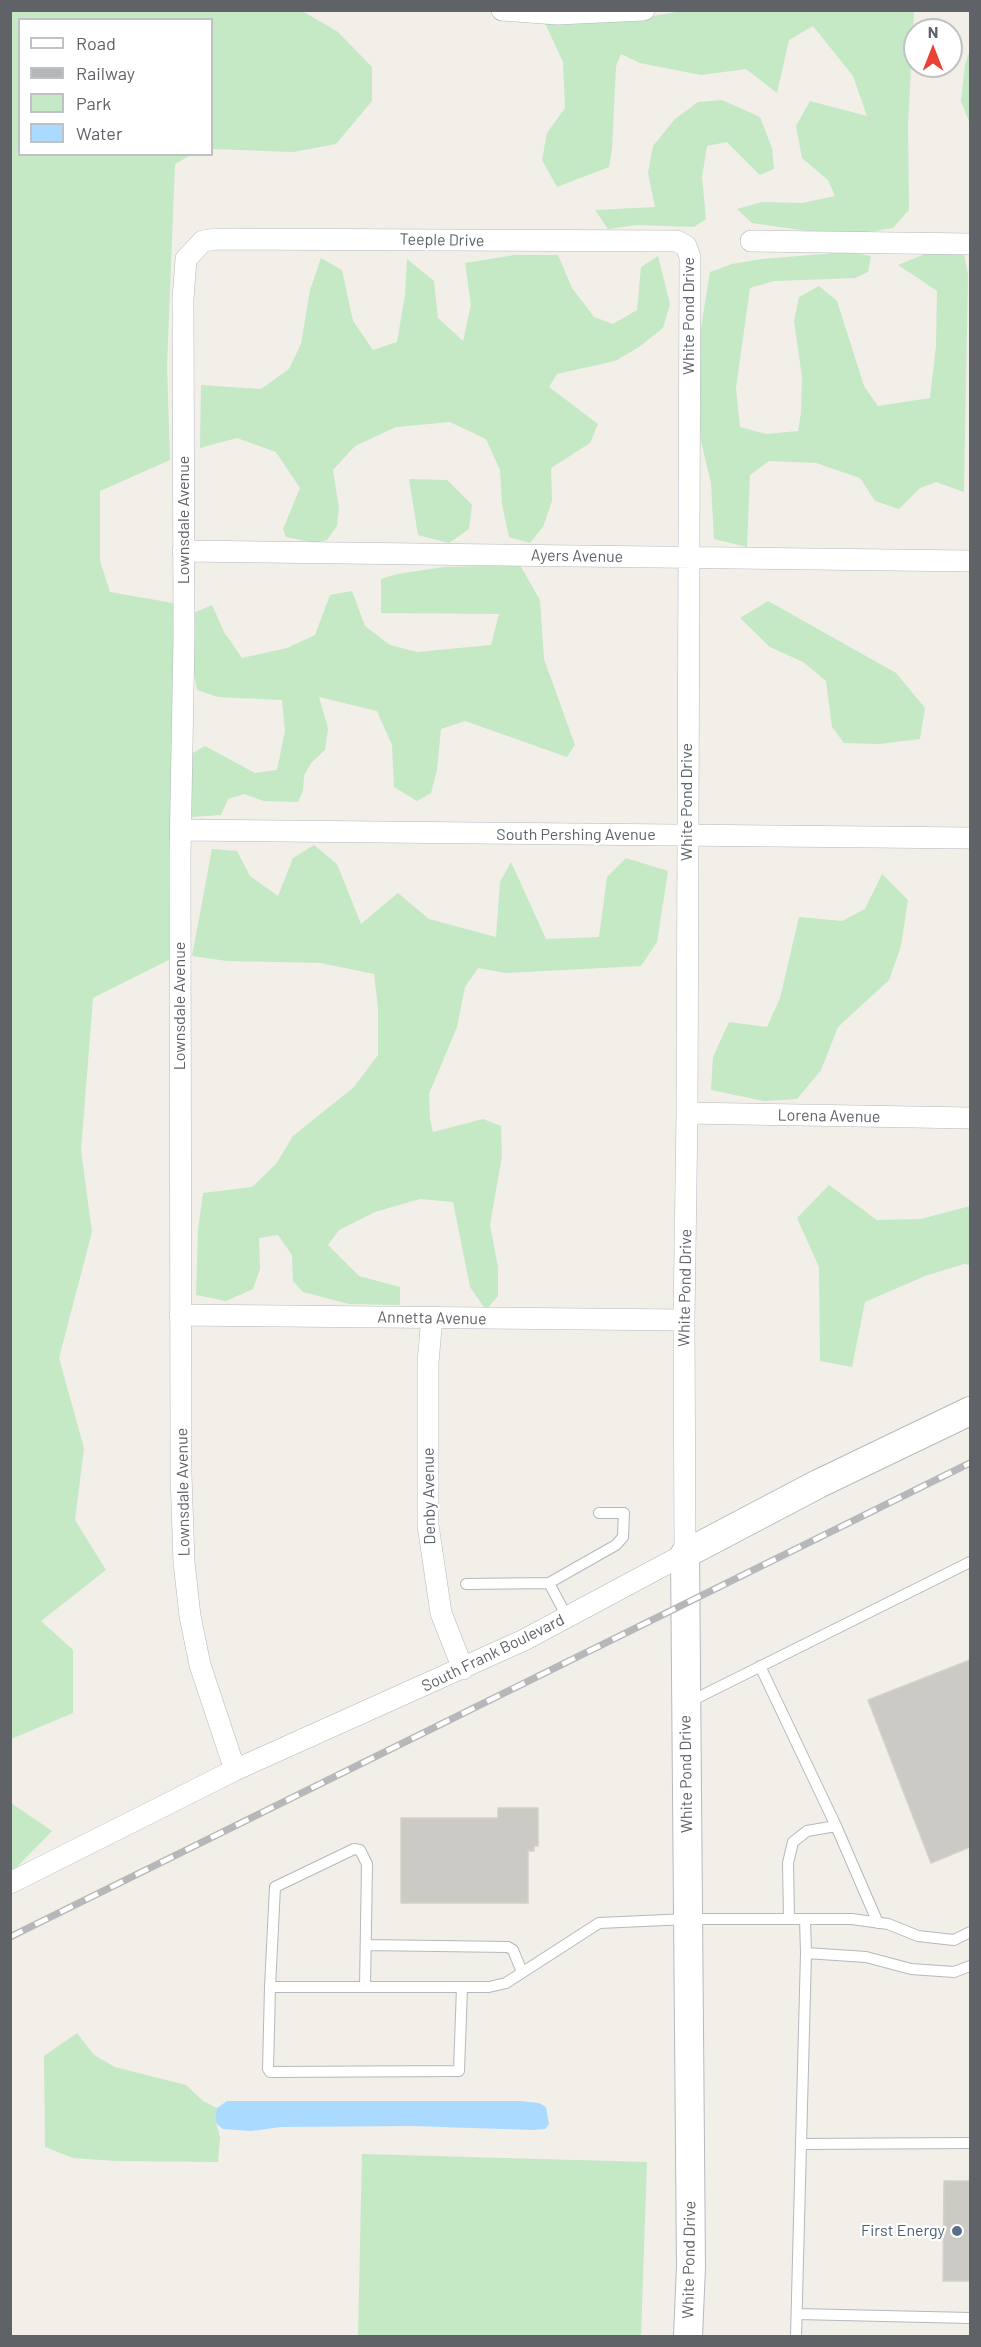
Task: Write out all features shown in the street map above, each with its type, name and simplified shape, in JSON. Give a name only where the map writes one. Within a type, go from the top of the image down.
[{"type":"street","points":[[502,10],[557,14],[644,10]]},
{"type":"street","name":"Teeple Drive","points":[[203,241],[216,239],[662,240],[681,243]]},
{"type":"street","name":"Lownsdale Avenue","points":[[203,241],[186,259],[184,272],[180,1315],[182,1486],[184,1562],[190,1616],[200,1665],[235,1770]]},
{"type":"street","points":[[751,241],[970,244]]},
{"type":"street","name":"White Pond Drive","points":[[681,243],[686,246],[690,257],[687,1113],[684,1320],[691,2267],[688,2337]]},
{"type":"street","name":"Ayers Avenue","points":[[183,551],[970,561]]},
{"type":"street","name":"South Pershing Avenue","points":[[182,830],[970,838]]},
{"type":"street","name":"Lorena Avenue","points":[[687,1113],[970,1118]]},
{"type":"street","name":"Annetta Avenue","points":[[180,1315],[684,1320]]},
{"type":"street","name":"Denby Avenue","points":[[432,1318],[428,1362],[428,1525],[441,1613],[463,1669]]},
{"type":"street","name":"South Frank Boulevard","points":[[10,1882],[235,1770],[463,1669],[567,1617],[818,1484],[970,1411]]},
{"type":"lane","points":[[466,1584],[549,1583],[616,1545],[623,1537],[624,1513],[599,1513]]},
{"type":"lane","points":[[686,1703],[970,1562]]},
{"type":"lane","points":[[549,1583],[567,1617]]},
{"type":"lane","points":[[760,1666],[836,1826],[878,1923]]},
{"type":"lane","points":[[789,1919],[788,1863],[793,1842],[807,1831],[836,1826]]},
{"type":"lane","points":[[365,1987],[367,1864],[360,1850],[354,1849],[274,1887],[268,2069],[270,2072],[459,2072],[462,1987]]},
{"type":"lane","points":[[270,1987],[489,1987],[506,1983],[599,1923],[688,1919],[852,1919],[878,1923],[918,1936],[954,1940],[970,1932]]},
{"type":"lane","points":[[796,2337],[805,1919]]},
{"type":"lane","points":[[366,1945],[508,1947],[513,1950],[522,1972]]},
{"type":"lane","points":[[806,1953],[866,1957],[923,1970],[954,1972],[970,1966]]},
{"type":"lane","points":[[801,2144],[970,2143]]},
{"type":"lane","points":[[797,2314],[970,2318]]},
{"type":"green space","points":[[688,10],[914,11],[914,18],[903,18],[903,78],[910,78],[908,124],[909,210],[893,228],[843,236],[752,223],[737,209],[762,202],[802,203],[835,196],[828,180],[802,158],[796,126],[810,101],[867,116],[853,76],[813,26],[789,40],[777,93],[746,69],[701,75],[640,63],[621,54],[616,66],[609,167],[557,187],[542,160],[547,133],[565,108],[563,62],[546,25],[537,22],[550,18],[617,22]]},
{"type":"green space","points":[[11,11],[302,11],[338,32],[372,67],[372,101],[336,144],[293,152],[213,149],[213,18],[18,18],[18,156],[189,156],[175,164],[167,366],[170,460],[100,491],[100,561],[110,592],[173,603],[173,958],[93,998],[81,1150],[92,1232],[59,1358],[84,1448],[75,1520],[106,1570],[41,1621],[73,1650],[73,1713],[11,1739]]},
{"type":"green space","points":[[970,50],[970,124],[961,101],[965,64]]},
{"type":"green space","points":[[722,100],[760,117],[772,148],[774,169],[760,175],[727,142],[707,146],[702,177],[706,219],[694,227],[636,225],[608,229],[595,210],[655,207],[648,173],[653,146],[675,119],[698,102]]},
{"type":"green space","points":[[848,252],[871,256],[868,272],[855,278],[774,281],[750,288],[736,388],[740,427],[766,434],[798,431],[802,377],[794,321],[799,297],[819,286],[837,301],[864,386],[878,406],[930,398],[936,346],[937,291],[898,265],[925,254],[964,254],[968,275],[964,492],[936,482],[920,488],[899,509],[875,501],[860,478],[816,463],[769,461],[750,475],[747,547],[714,539],[711,483],[701,441],[698,401],[698,347],[710,272],[732,264],[762,259]]},
{"type":"green space","points":[[515,255],[558,255],[572,288],[594,317],[613,324],[637,310],[641,267],[658,256],[670,304],[663,328],[639,347],[615,361],[557,374],[549,387],[598,424],[590,443],[551,468],[552,501],[543,527],[530,543],[509,537],[502,504],[500,470],[486,439],[450,422],[396,427],[355,446],[333,470],[339,508],[337,526],[327,540],[316,543],[286,537],[283,529],[300,488],[276,452],[237,438],[200,448],[201,385],[261,389],[289,369],[301,344],[310,290],[321,258],[342,270],[353,321],[373,350],[397,342],[405,295],[407,259],[434,281],[438,318],[463,341],[471,305],[465,263]]},
{"type":"green space","points":[[409,479],[447,480],[472,505],[469,529],[449,543],[418,535]]},
{"type":"green space","points":[[520,565],[540,600],[544,659],[575,745],[567,757],[465,721],[441,729],[437,770],[431,793],[417,801],[394,787],[392,745],[377,711],[319,697],[328,728],[325,750],[311,763],[304,776],[303,791],[298,802],[264,801],[244,794],[228,799],[221,815],[191,817],[191,754],[205,746],[255,773],[277,770],[285,731],[282,700],[218,697],[197,690],[188,641],[191,614],[212,605],[224,632],[242,658],[287,648],[315,635],[330,595],[352,591],[365,626],[390,645],[417,652],[491,645],[499,614],[381,613],[381,579],[397,574],[444,567]]},
{"type":"green space","points":[[768,601],[896,673],[925,708],[920,739],[879,744],[844,743],[832,727],[826,681],[803,662],[770,647],[740,618]]},
{"type":"green space","points":[[314,845],[337,864],[361,924],[398,893],[429,919],[496,937],[500,882],[511,862],[546,939],[599,937],[607,877],[626,858],[668,871],[657,942],[641,966],[505,973],[478,968],[465,987],[457,1027],[429,1094],[430,1119],[433,1132],[483,1119],[501,1126],[502,1156],[490,1225],[498,1267],[498,1296],[486,1310],[470,1287],[453,1202],[420,1199],[375,1212],[339,1230],[328,1245],[359,1276],[400,1287],[400,1305],[349,1304],[303,1292],[293,1281],[292,1255],[278,1235],[259,1238],[260,1269],[253,1289],[226,1301],[196,1295],[198,1230],[203,1193],[252,1187],[276,1164],[293,1136],[354,1087],[378,1055],[378,1008],[374,974],[321,963],[227,961],[192,956],[212,849],[237,851],[250,876],[278,896],[293,858]]},
{"type":"green space","points":[[882,874],[908,900],[901,946],[889,980],[838,1027],[821,1070],[797,1099],[764,1101],[711,1090],[713,1057],[729,1022],[767,1027],[780,998],[799,917],[842,921],[865,909]]},
{"type":"green space","points":[[829,1185],[877,1220],[921,1219],[970,1206],[970,1265],[964,1264],[925,1276],[865,1302],[852,1367],[820,1361],[819,1267],[797,1218]]},
{"type":"green space","points":[[11,1803],[52,1831],[11,1873]]},
{"type":"green space","points":[[77,2033],[94,2055],[115,2067],[186,2085],[203,2101],[217,2108],[215,2118],[220,2137],[218,2162],[116,2161],[73,2158],[45,2147],[44,2056]]},
{"type":"green space","points":[[362,2154],[647,2162],[641,2336],[358,2336]]},
{"type":"water","points":[[227,2101],[520,2101],[539,2103],[546,2107],[549,2124],[545,2129],[533,2130],[412,2126],[281,2127],[251,2131],[223,2129],[217,2124],[215,2118],[217,2108]]},
{"type":"building","points":[[970,1660],[970,1847],[931,1863],[868,1700]]},
{"type":"building","points":[[498,1808],[538,1808],[538,1846],[534,1846],[534,1851],[528,1851],[528,1903],[401,1903],[401,1818],[498,1818]]},
{"type":"building","name":"First Energy","points":[[944,2181],[970,2181],[970,2281],[943,2281]]},
{"type":"railway","points":[[10,1937],[970,1463]]},
{"type":"place","name":"First Energy","points":[[957,2231]]}]
